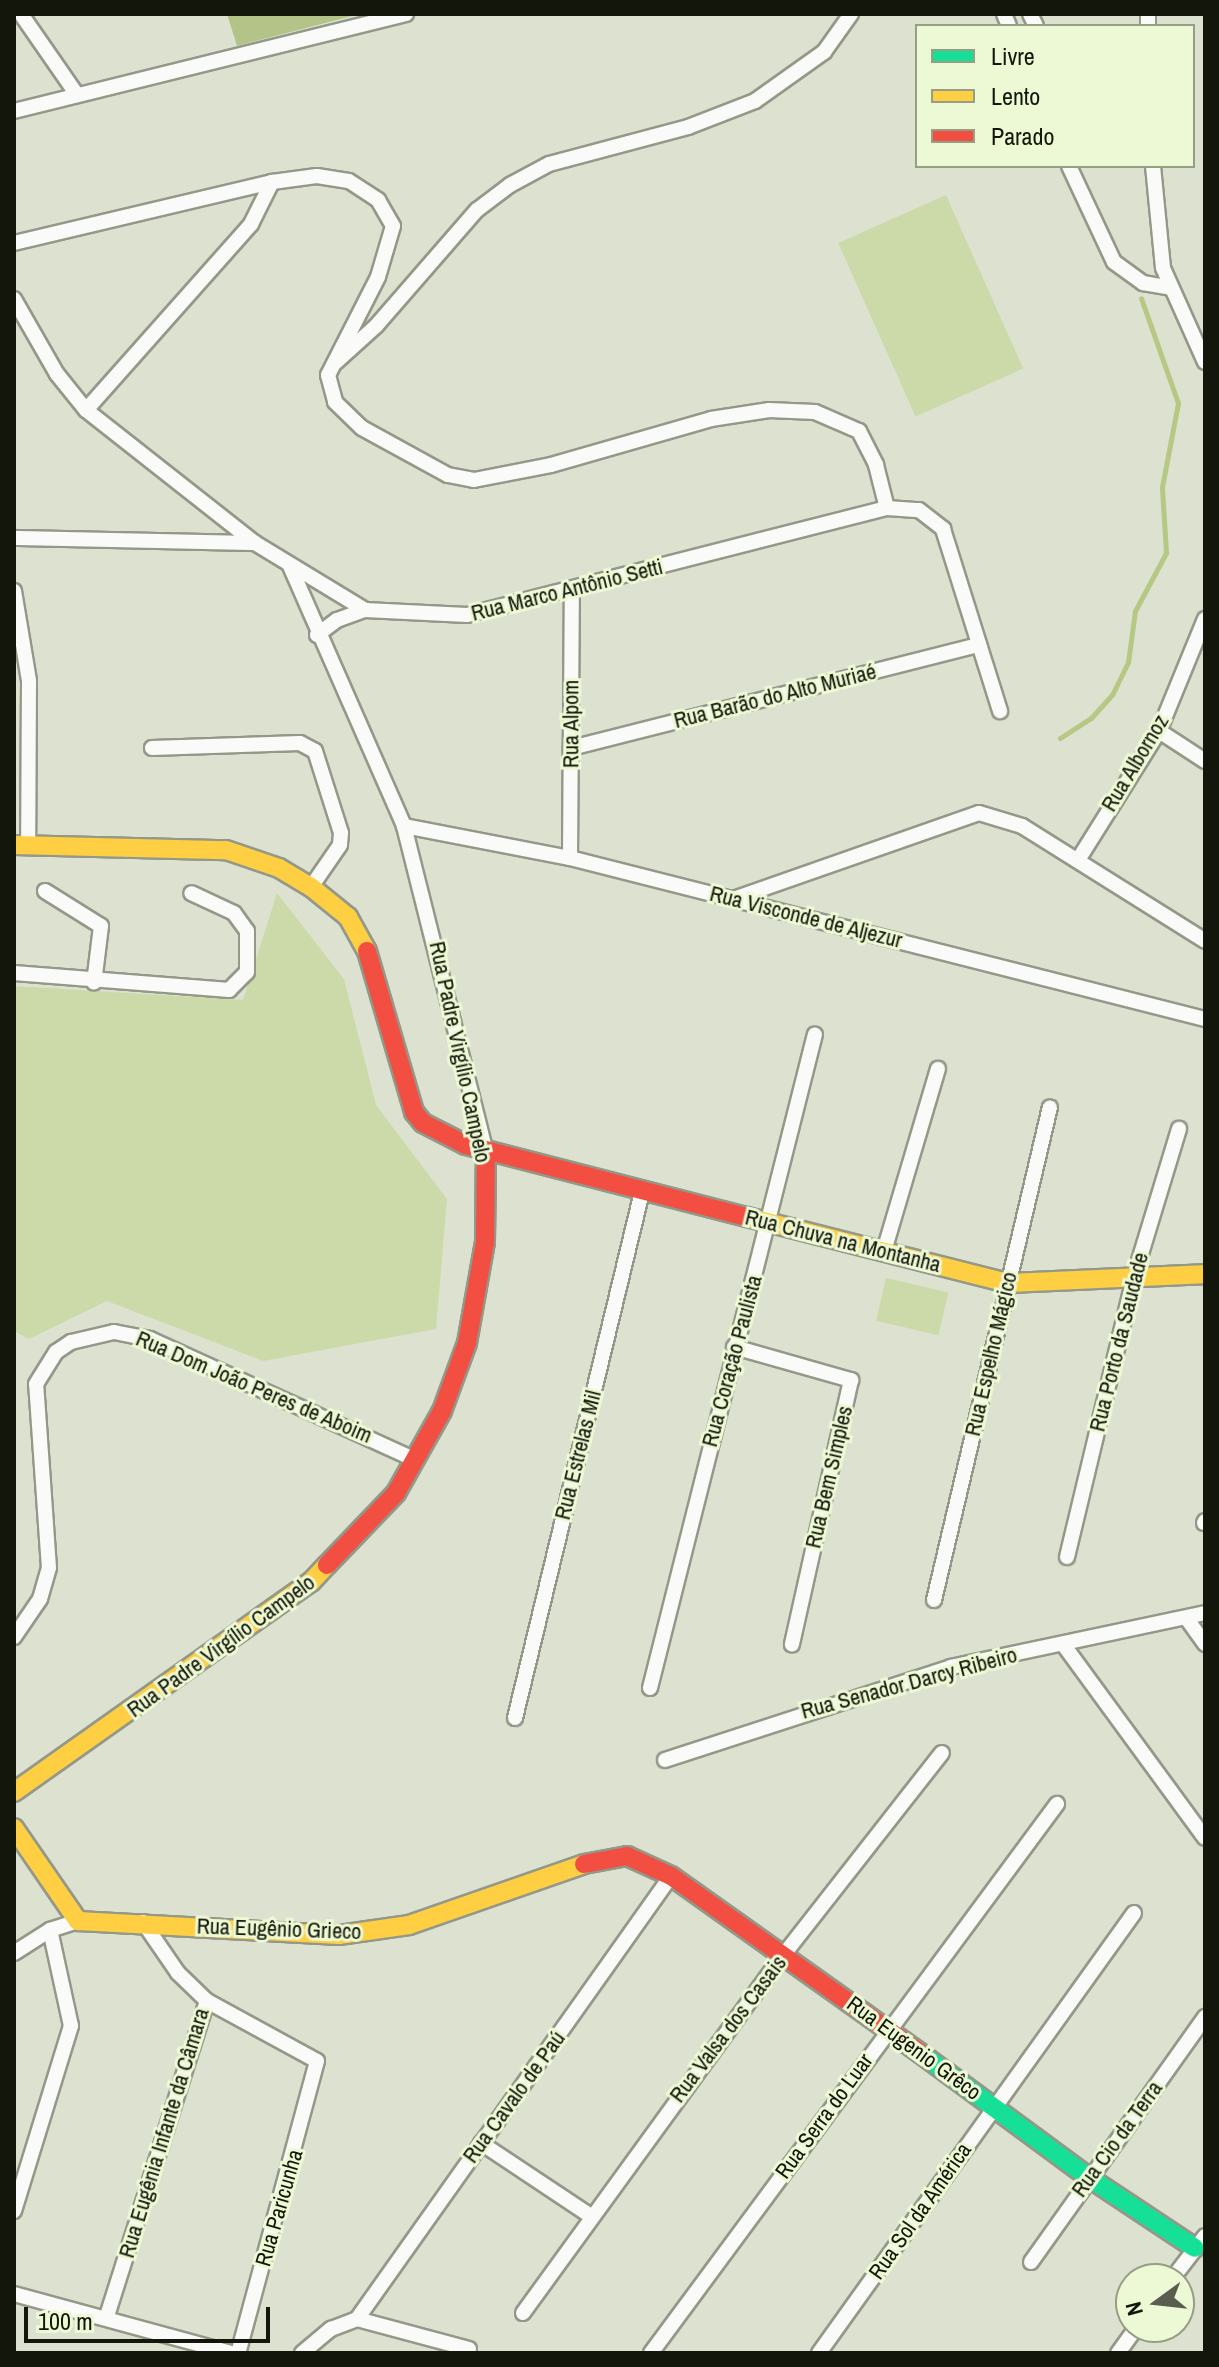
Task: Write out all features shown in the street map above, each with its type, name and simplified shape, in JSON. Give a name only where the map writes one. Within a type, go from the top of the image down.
[{"type":"street","points":[[21,14],[77,95]]},
{"type":"street","points":[[14,111],[406,14]]},
{"type":"street","points":[[332,365],[376,326],[477,210],[510,185],[549,164],[688,127],[755,101],[824,52],[851,14]]},
{"type":"street","points":[[1070,168],[1114,262],[1132,278],[1170,288]]},
{"type":"street","points":[[1153,168],[1159,239],[1170,288],[1205,362]]},
{"type":"street","points":[[14,243],[272,182],[317,176],[349,181],[378,200],[390,218],[389,252],[332,365],[328,383],[335,402],[362,428],[448,475],[474,480],[551,465],[711,419],[769,410],[815,412],[859,431],[876,465],[887,508]]},
{"type":"street","points":[[86,410],[251,224],[272,182]]},
{"type":"street","name":"Rua Marco Antônio Setti","points":[[14,299],[57,374],[86,410],[255,543],[365,610],[467,615],[572,591],[887,508],[919,510],[943,529],[1000,711]]},
{"type":"street","points":[[14,538],[255,543]]},
{"type":"street","name":"Rua Padre Virgílio Campelo","points":[[14,1792],[311,1582],[396,1493],[442,1411],[477,1298],[485,1242],[486,1153],[404,826],[317,635],[290,566]]},
{"type":"street","points":[[14,591],[29,681],[21,845]]},
{"type":"street","name":"Rua Alpom","points":[[570,858],[572,591]]},
{"type":"street","points":[[317,635],[337,620],[365,610]]},
{"type":"street","name":"Rua Albornoz","points":[[1078,860],[1159,731],[1205,619]]},
{"type":"street","name":"Rua Barão do Alto Muriaé","points":[[571,748],[979,645]]},
{"type":"street","points":[[1159,731],[1205,761]]},
{"type":"street","points":[[152,748],[300,743],[315,751],[341,833],[340,845],[311,887]]},
{"type":"street","points":[[735,898],[979,813],[1022,826],[1205,941]]},
{"type":"street","name":"Rua Visconde de Aljezur","points":[[404,826],[570,858],[1205,1019]]},
{"type":"street","name":"Rua Chuva na Montanha","points":[[21,845],[226,850],[279,868],[311,887],[348,917],[373,961],[414,1112],[441,1135],[486,1153],[1008,1283],[1205,1274]]},
{"type":"street","points":[[45,891],[101,926],[94,983]]},
{"type":"street","points":[[14,973],[209,992],[238,985],[251,954],[247,931],[234,913],[191,893]]},
{"type":"street","name":"Rua Coração Paulista","points":[[650,1688],[815,1034]]},
{"type":"street","points":[[884,1251],[938,1069]]},
{"type":"street","name":"Rua Espelho Mágico","points":[[934,1600],[1050,1107]]},
{"type":"street","name":"Rua Porto da Saudade","points":[[1067,1557],[1134,1277],[1179,1129]]},
{"type":"street","name":"Rua Estrelas Mil","points":[[515,1718],[642,1192]]},
{"type":"street","name":"Rua Dom João Peres de Aboim","points":[[14,1637],[40,1599],[49,1568],[36,1384],[56,1352],[81,1338],[114,1332],[150,1339],[416,1460]]},
{"type":"street","name":"Rua Bem Simples","points":[[734,1347],[851,1380],[792,1645]]},
{"type":"street","name":"Rua Senador Darcy Ribeiro","points":[[665,1760],[951,1667],[1205,1613]]},
{"type":"street","points":[[1187,1619],[1205,1644]]},
{"type":"street","points":[[1063,1644],[1205,1838]]},
{"type":"street","name":"Rua Valsa dos Casais","points":[[523,2313],[785,1953],[942,1753]]},
{"type":"street","name":"Rua Serra do Luar","points":[[651,2353],[1057,1804]]},
{"type":"street","points":[[14,1828],[78,1921],[50,1930],[14,1953]]},
{"type":"street","name":"Rua Eugenio Grêco","points":[[627,1856],[671,1876],[785,1953],[1088,2177],[1200,2242]]},
{"type":"street","name":"Rua Eugênio Grieco","points":[[78,1921],[374,1932],[409,1925],[605,1857],[627,1856]]},
{"type":"street","name":"Rua Cavalo de Paú","points":[[302,2353],[331,2329],[357,2319],[671,1876]]},
{"type":"street","name":"Rua Sol da América","points":[[819,2353],[1134,1913]]},
{"type":"street","name":"Rua Eugênia Infante da Câmara","points":[[107,2316],[207,2001],[178,1973],[143,1922]]},
{"type":"street","points":[[14,2211],[71,2026],[50,1930]]},
{"type":"street","name":"Rua Paricunha","points":[[207,2001],[317,2061],[238,2353]]},
{"type":"street","name":"Rua Cio da Terra","points":[[1031,2262],[1088,2177],[1205,2017]]},
{"type":"street","points":[[481,2143],[591,2216]]},
{"type":"street","points":[[1184,2263],[1200,2242]]},
{"type":"street","points":[[14,2294],[107,2316],[231,2353]]},
{"type":"street","points":[[357,2319],[469,2349]]},
{"type":"green space","points":[[227,14],[360,14],[237,46]]},
{"type":"green space","points":[[946,195],[1023,369],[915,417],[838,243]]},
{"type":"green space","points":[[277,893],[344,979],[376,1105],[447,1199],[436,1329],[263,1361],[107,1301],[29,1339],[14,1331],[14,986],[243,1000]]},
{"type":"green space","points":[[886,1278],[948,1292],[938,1335],[876,1321]]},
{"type":"waterway","points":[[1060,738],[1091,718],[1112,695],[1128,662],[1135,611],[1166,553],[1162,487],[1178,403],[1141,298]]},
{"type":"traffic: fast","points":[[920,2053],[1088,2177],[1195,2248]]},
{"type":"traffic: slow","points":[[14,845],[226,850],[279,868],[311,887],[348,917],[367,951]]},
{"type":"traffic: slow","points":[[747,1217],[1008,1283],[1205,1274]]},
{"type":"traffic: slow","points":[[14,1792],[311,1582],[327,1565]]},
{"type":"traffic: slow","points":[[14,1828],[78,1921],[339,1935],[409,1925],[584,1864]]},
{"type":"traffic: jam","points":[[367,951],[414,1112],[423,1123],[466,1145],[747,1217]]},
{"type":"traffic: jam","points":[[327,1565],[396,1493],[442,1411],[467,1343],[485,1242],[486,1153]]},
{"type":"traffic: jam","points":[[584,1864],[627,1856],[671,1876],[920,2053]]}]
